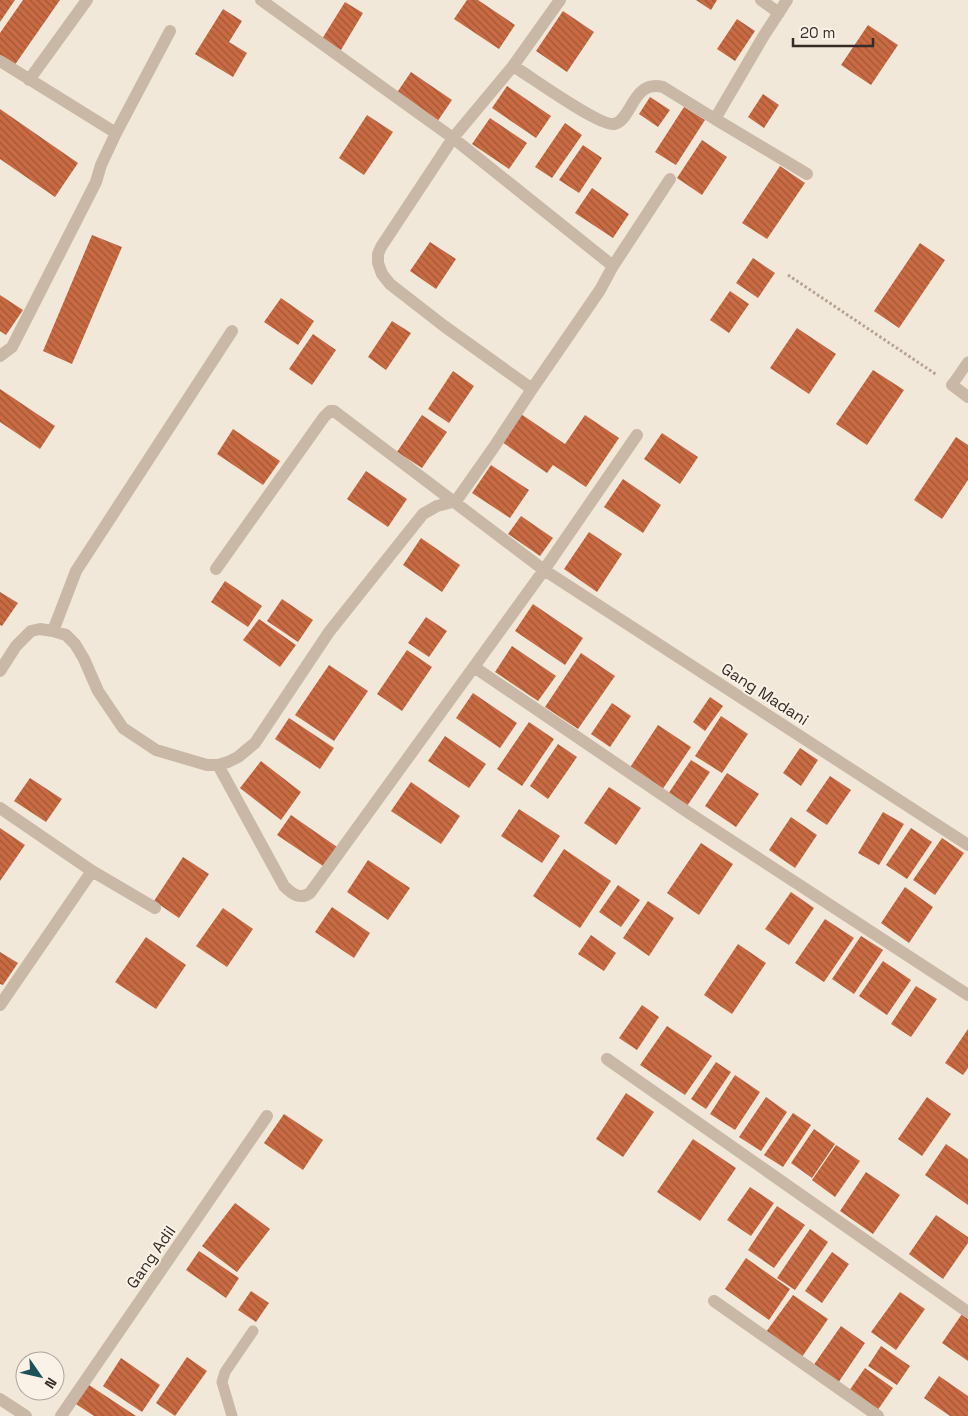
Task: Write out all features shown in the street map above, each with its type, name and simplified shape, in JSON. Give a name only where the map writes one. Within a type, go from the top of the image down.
[{"type":"street","points":[[29,80],[87,0]]},
{"type":"street","points":[[261,0],[452,138],[613,266]]},
{"type":"street","points":[[532,389],[444,326],[390,284],[382,274],[378,263],[378,254],[452,138],[513,66],[560,0]]},
{"type":"street","points":[[761,0],[779,13]]},
{"type":"street","points":[[715,119],[787,0]]},
{"type":"street","points":[[0,356],[12,348],[96,182],[101,165],[116,133],[170,32]]},
{"type":"street","points":[[0,61],[116,133]]},
{"type":"street","points":[[513,66],[571,104],[606,123],[613,124],[618,122],[638,94],[656,85],[663,87],[807,174]]},
{"type":"street","points":[[0,671],[16,646],[31,631],[53,631],[66,636],[75,644],[98,691],[123,728],[156,750],[207,765],[218,765],[238,758],[255,743],[330,632],[423,514],[437,506],[456,501],[600,290],[613,266],[670,179]]},
{"type":"street","points":[[53,631],[76,571],[232,331]]},
{"type":"street","points":[[952,386],[968,396]]},
{"type":"street","name":"Gang Madani","points":[[216,569],[324,417],[330,411],[338,412],[544,570],[968,845]]},
{"type":"street","points":[[218,765],[284,886],[289,892],[298,896],[306,895],[313,889],[544,570],[637,435]]},
{"type":"street","points":[[474,667],[681,807],[968,995]]},
{"type":"street","points":[[0,808],[92,871],[155,908]]},
{"type":"street","points":[[0,1006],[92,871]]},
{"type":"street","points":[[607,1059],[968,1312]]},
{"type":"street","name":"Gang Adil","points":[[61,1416],[267,1116]]},
{"type":"street","points":[[714,1302],[878,1416]]},
{"type":"street","points":[[0,1399],[26,1416]]},
{"type":"lane","points":[[952,386],[968,362]]},
{"type":"lane","points":[[232,1416],[222,1382],[225,1372],[253,1331]]},
{"type":"path","points":[[788,275],[952,386]]},
{"type":"building","points":[[0,0],[15,0],[0,22]]},
{"type":"building","points":[[23,0],[60,0],[14,66],[0,56],[0,33]]},
{"type":"building","points":[[467,0],[478,0],[515,25],[499,49],[454,19]]},
{"type":"building","points":[[696,0],[717,0],[711,10]]},
{"type":"building","points":[[345,2],[363,13],[341,50],[322,39]]},
{"type":"building","points":[[223,9],[242,21],[229,42],[247,53],[233,77],[195,54]]},
{"type":"building","points":[[563,11],[594,32],[567,72],[536,51]]},
{"type":"building","points":[[737,19],[755,31],[735,61],[717,49]]},
{"type":"building","points":[[868,25],[898,45],[871,85],[841,65]]},
{"type":"building","points":[[411,72],[452,100],[437,122],[396,94]]},
{"type":"building","points":[[507,86],[551,116],[536,138],[492,108]]},
{"type":"building","points":[[763,94],[779,105],[764,128],[748,117]]},
{"type":"building","points":[[650,97],[670,110],[658,127],[639,114]]},
{"type":"building","points":[[684,107],[705,120],[676,165],[655,152]]},
{"type":"building","points":[[0,109],[78,163],[55,197],[0,159]]},
{"type":"building","points":[[367,115],[393,132],[364,175],[339,158]]},
{"type":"building","points":[[490,118],[527,143],[509,169],[472,144]]},
{"type":"building","points":[[565,123],[582,135],[552,178],[535,167]]},
{"type":"building","points":[[702,140],[727,157],[702,195],[677,178]]},
{"type":"building","points":[[583,145],[602,158],[579,193],[559,180]]},
{"type":"building","points":[[780,166],[805,183],[767,239],[742,223]]},
{"type":"building","points":[[592,188],[629,214],[613,238],[575,213]]},
{"type":"building","points":[[92,235],[122,247],[72,364],[43,351]]},
{"type":"building","points":[[430,242],[456,259],[436,289],[410,271]]},
{"type":"building","points":[[920,243],[945,260],[899,328],[874,311]]},
{"type":"building","points":[[753,258],[775,273],[758,298],[736,283]]},
{"type":"building","points":[[730,291],[749,304],[729,333],[710,320]]},
{"type":"building","points":[[0,295],[23,310],[6,335],[0,331]]},
{"type":"building","points":[[281,298],[314,321],[298,345],[264,322]]},
{"type":"building","points":[[392,321],[411,333],[386,370],[368,357]]},
{"type":"building","points":[[797,328],[836,354],[809,394],[770,368]]},
{"type":"building","points":[[313,334],[336,350],[312,385],[289,369]]},
{"type":"building","points":[[873,370],[904,390],[867,445],[836,424]]},
{"type":"building","points":[[453,371],[474,386],[449,423],[428,409]]},
{"type":"building","points":[[0,389],[55,426],[40,449],[0,422]]},
{"type":"building","points":[[521,414],[565,444],[585,415],[619,438],[586,487],[553,465],[547,473],[502,442]]},
{"type":"building","points":[[422,415],[447,432],[422,468],[397,452]]},
{"type":"building","points":[[233,429],[280,461],[263,485],[217,454]]},
{"type":"building","points":[[662,433],[698,457],[680,484],[644,459]]},
{"type":"building","points":[[956,437],[968,445],[968,480],[942,519],[914,500]]},
{"type":"building","points":[[491,465],[529,490],[510,518],[472,493]]},
{"type":"building","points":[[366,471],[407,499],[388,527],[347,499]]},
{"type":"building","points":[[623,479],[661,505],[643,533],[604,507]]},
{"type":"building","points":[[521,516],[553,538],[540,556],[508,534]]},
{"type":"building","points":[[589,532],[622,554],[597,592],[564,569]]},
{"type":"building","points":[[421,538],[460,565],[442,592],[403,565]]},
{"type":"building","points":[[225,581],[262,606],[248,627],[211,602]]},
{"type":"building","points":[[0,592],[18,603],[2,626],[0,625]]},
{"type":"building","points":[[282,599],[313,620],[298,642],[267,621]]},
{"type":"building","points":[[533,604],[583,638],[565,665],[515,631]]},
{"type":"building","points":[[426,617],[447,631],[429,657],[408,643]]},
{"type":"building","points":[[259,619],[296,645],[280,667],[243,640]]},
{"type":"building","points":[[512,646],[556,676],[538,701],[495,672]]},
{"type":"building","points":[[407,650],[432,667],[402,711],[377,694]]},
{"type":"building","points":[[581,653],[615,676],[578,729],[545,707]]},
{"type":"building","points":[[329,665],[368,691],[334,741],[295,715]]},
{"type":"building","points":[[473,693],[517,723],[500,748],[456,718]]},
{"type":"building","points":[[710,697],[723,706],[705,731],[693,722]]},
{"type":"building","points":[[612,703],[631,716],[610,747],[591,734]]},
{"type":"building","points":[[721,716],[748,734],[722,773],[695,756]]},
{"type":"building","points":[[289,718],[334,748],[320,769],[275,739]]},
{"type":"building","points":[[529,722],[554,739],[522,786],[497,769]]},
{"type":"building","points":[[658,725],[691,747],[662,790],[629,769]]},
{"type":"building","points":[[445,736],[486,764],[469,788],[428,761]]},
{"type":"building","points":[[558,744],[577,757],[548,799],[530,786]]},
{"type":"building","points":[[800,748],[818,760],[801,786],[783,773]]},
{"type":"building","points":[[691,760],[710,772],[687,806],[668,794]]},
{"type":"building","points":[[261,761],[301,792],[281,820],[240,788]]},
{"type":"building","points":[[727,773],[759,794],[736,827],[705,806]]},
{"type":"building","points":[[830,776],[851,790],[827,825],[806,811]]},
{"type":"building","points":[[30,778],[62,799],[46,822],[14,801]]},
{"type":"building","points":[[411,782],[460,816],[441,844],[391,811]]},
{"type":"building","points":[[609,787],[641,808],[616,845],[584,823]]},
{"type":"building","points":[[519,809],[560,836],[542,863],[501,836]]},
{"type":"building","points":[[883,812],[904,824],[879,865],[858,853]]},
{"type":"building","points":[[291,815],[340,849],[326,868],[277,835]]},
{"type":"building","points":[[791,817],[817,835],[795,868],[769,850]]},
{"type":"building","points":[[0,828],[25,845],[0,881]]},
{"type":"building","points":[[911,828],[932,842],[907,879],[886,865]]},
{"type":"building","points":[[942,838],[964,853],[935,895],[913,880]]},
{"type":"building","points":[[701,843],[733,864],[699,915],[667,893]]},
{"type":"building","points":[[564,849],[611,881],[580,928],[533,896]]},
{"type":"building","points":[[183,857],[209,874],[179,918],[154,901]]},
{"type":"building","points":[[368,860],[410,888],[388,920],[347,892]]},
{"type":"building","points":[[618,885],[640,900],[621,927],[599,912]]},
{"type":"building","points":[[905,887],[933,907],[909,943],[881,923]]},
{"type":"building","points":[[791,892],[814,908],[789,945],[765,929]]},
{"type":"building","points":[[648,901],[674,918],[649,956],[623,938]]},
{"type":"building","points":[[332,907],[370,933],[354,958],[315,932]]},
{"type":"building","points":[[223,908],[253,929],[227,967],[196,946]]},
{"type":"building","points":[[825,919],[854,938],[824,982],[795,963]]},
{"type":"building","points":[[591,935],[616,953],[604,971],[578,954]]},
{"type":"building","points":[[861,936],[883,950],[854,994],[832,979]]},
{"type":"building","points":[[146,937],[186,965],[156,1009],[115,982]]},
{"type":"building","points":[[738,944],[766,963],[732,1014],[704,995]]},
{"type":"building","points":[[0,952],[18,963],[3,985],[0,984]]},
{"type":"building","points":[[883,961],[911,980],[887,1015],[859,996]]},
{"type":"building","points":[[916,986],[937,999],[911,1037],[891,1024]]},
{"type":"building","points":[[642,1005],[659,1017],[637,1050],[619,1038]]},
{"type":"building","points":[[667,1026],[712,1056],[685,1095],[640,1065]]},
{"type":"building","points":[[968,1029],[968,1068],[963,1075],[945,1063]]},
{"type":"building","points":[[716,1062],[731,1072],[706,1109],[691,1099]]},
{"type":"building","points":[[735,1075],[760,1092],[735,1130],[710,1114]]},
{"type":"building","points":[[626,1093],[654,1112],[623,1157],[596,1139]]},
{"type":"building","points":[[766,1097],[787,1112],[761,1151],[739,1137]]},
{"type":"building","points":[[927,1097],[951,1114],[922,1156],[898,1139]]},
{"type":"building","points":[[793,1113],[811,1125],[783,1167],[764,1155]]},
{"type":"building","points":[[284,1114],[323,1140],[303,1170],[264,1143]]},
{"type":"building","points":[[814,1129],[835,1144],[812,1178],[791,1163]]},
{"type":"building","points":[[693,1139],[736,1168],[700,1221],[657,1192]]},
{"type":"building","points":[[946,1144],[968,1159],[968,1205],[925,1175]]},
{"type":"building","points":[[836,1145],[860,1161],[835,1197],[812,1180]]},
{"type":"building","points":[[866,1172],[900,1195],[873,1234],[840,1211]]},
{"type":"building","points":[[750,1187],[774,1203],[751,1236],[727,1220]]},
{"type":"building","points":[[235,1203],[270,1229],[237,1272],[202,1246]]},
{"type":"building","points":[[777,1206],[805,1225],[774,1268],[748,1250]]},
{"type":"building","points":[[936,1215],[968,1237],[968,1243],[943,1279],[909,1254]]},
{"type":"building","points":[[810,1229],[828,1242],[795,1290],[777,1278]]},
{"type":"building","points":[[199,1251],[239,1278],[226,1298],[186,1270]]},
{"type":"building","points":[[832,1252],[849,1264],[822,1303],[805,1291]]},
{"type":"building","points":[[746,1258],[790,1289],[769,1320],[725,1289]]},
{"type":"building","points":[[251,1291],[269,1303],[256,1322],[238,1310]]},
{"type":"building","points":[[900,1292],[925,1309],[896,1350],[871,1332]]},
{"type":"building","points":[[793,1295],[828,1319],[802,1357],[766,1332]]},
{"type":"building","points":[[962,1314],[968,1319],[968,1361],[942,1343]]},
{"type":"building","points":[[841,1326],[865,1343],[838,1383],[813,1366]]},
{"type":"building","points":[[881,1346],[910,1366],[897,1385],[868,1366]]},
{"type":"building","points":[[187,1357],[207,1371],[175,1416],[156,1403]]},
{"type":"building","points":[[121,1358],[160,1385],[142,1412],[103,1386]]},
{"type":"building","points":[[865,1368],[893,1388],[877,1411],[849,1391]]},
{"type":"building","points":[[939,1376],[968,1396],[968,1416],[950,1416],[924,1398]]},
{"type":"building","points":[[86,1383],[136,1416],[94,1416],[73,1402]]}]
